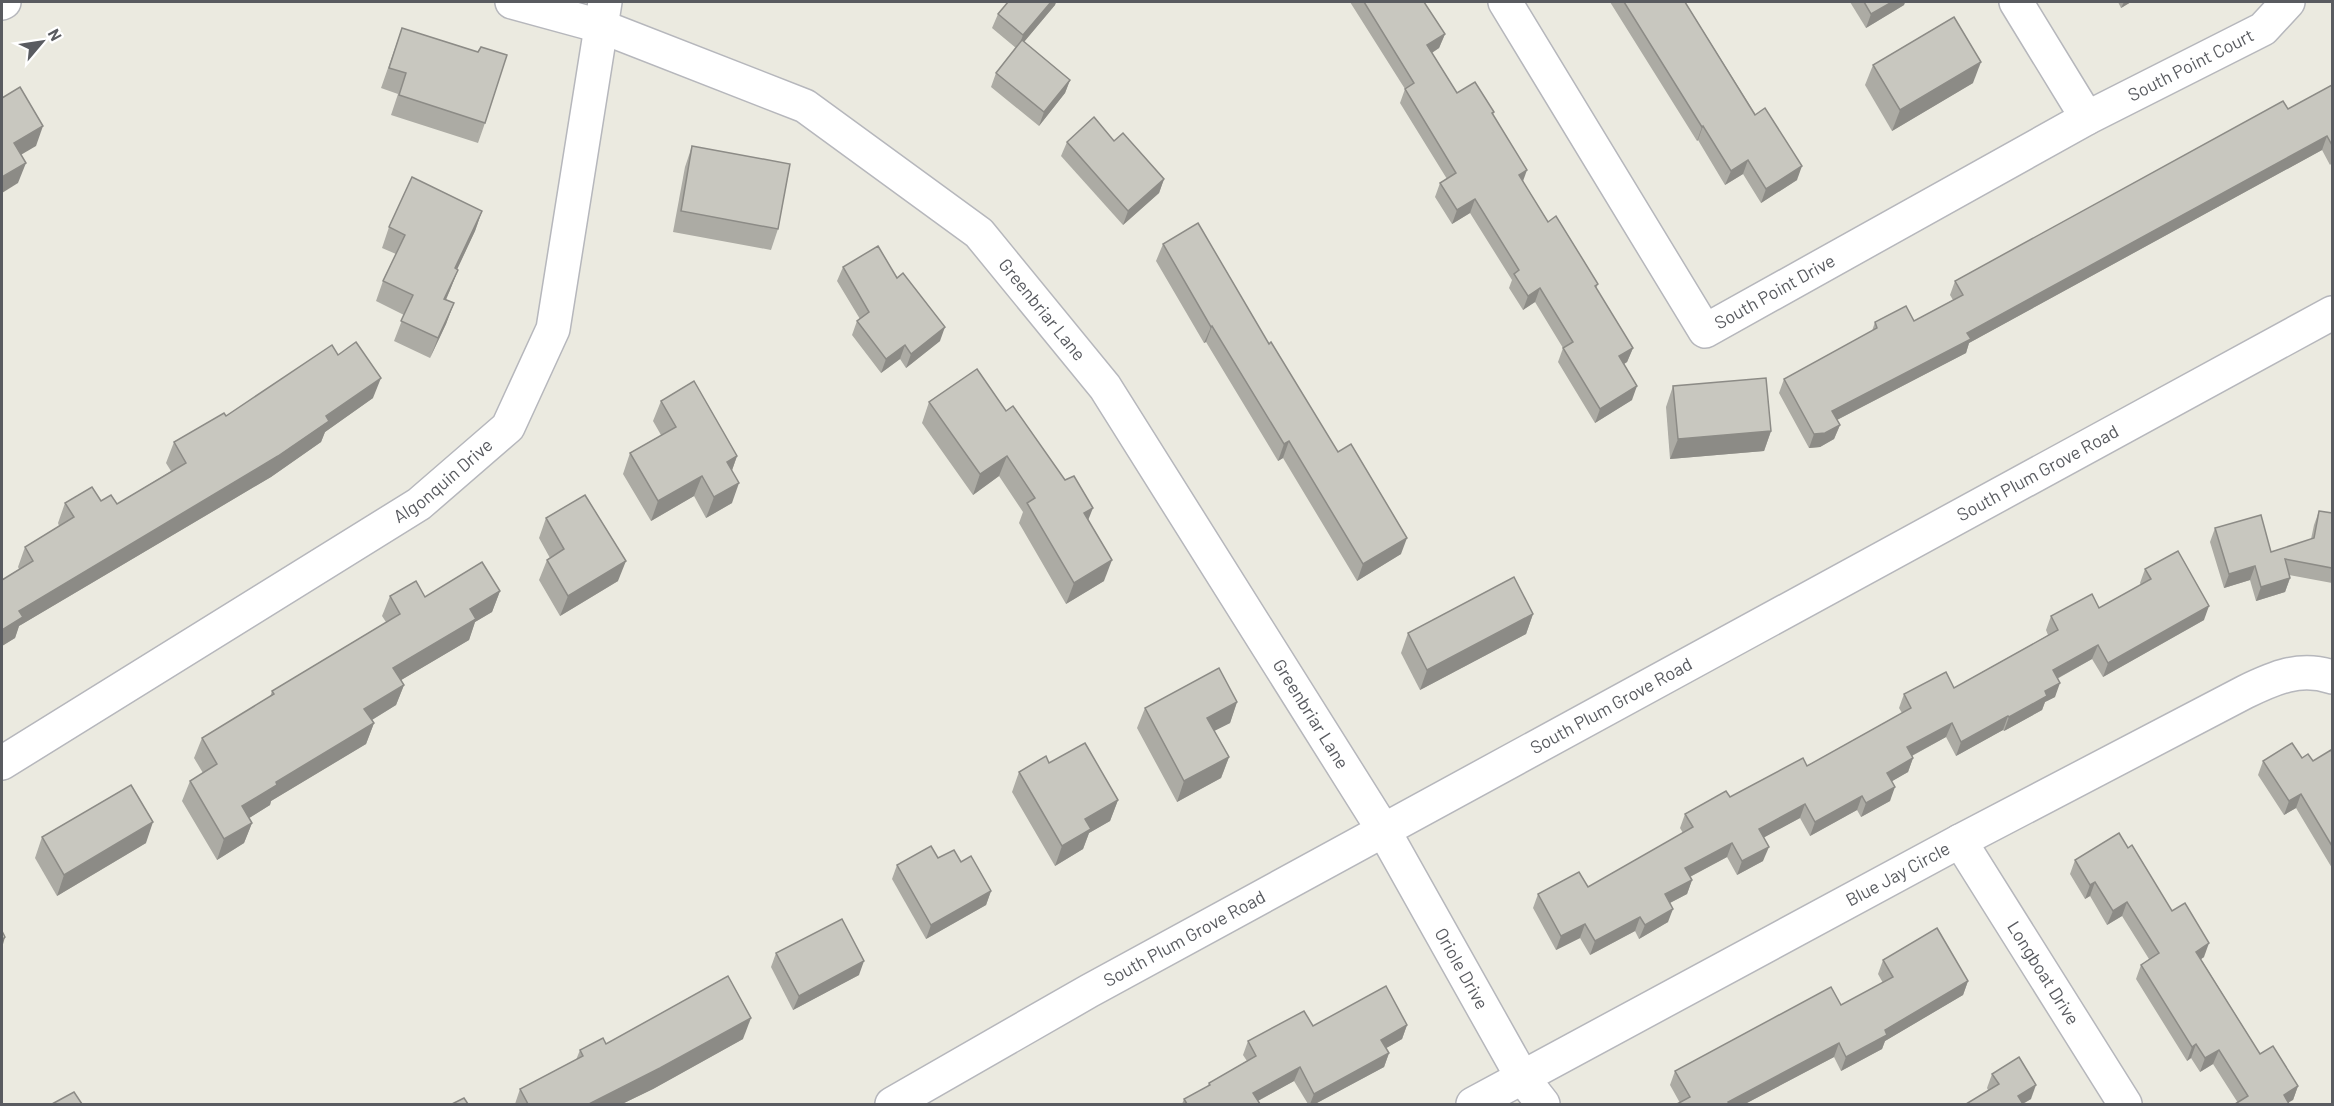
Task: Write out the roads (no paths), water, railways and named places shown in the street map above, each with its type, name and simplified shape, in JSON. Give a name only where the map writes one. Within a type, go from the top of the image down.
[{"type":"street","name":"Greenbriar Lane","points":[[512,2],[603,14],[805,106],[979,233],[1105,387],[1384,831]]},
{"type":"street","name":"South Point Drive","points":[[1505,2],[1706,331],[2087,118]]},
{"type":"street","points":[[2016,2],[2087,118]]},
{"type":"street","name":"South Point Court","points":[[2087,118],[2263,29],[2288,2]]},
{"type":"street","name":"Algonquin Drive","points":[[2,763],[419,504],[508,427],[553,329],[603,14]]},
{"type":"street","name":"South Plum Grove Road","points":[[892,1104],[1089,991],[2332,313]]},
{"type":"street","name":"Blue Jay Circle","points":[[1473,1104],[1960,841],[2272,679],[2293,673],[2312,672],[2332,677]]},
{"type":"street","name":"Oriole Drive","points":[[1384,831],[1522,1077],[1543,1104]]},
{"type":"street","name":"Longboat Drive","points":[[1960,841],[2125,1104]]}]
